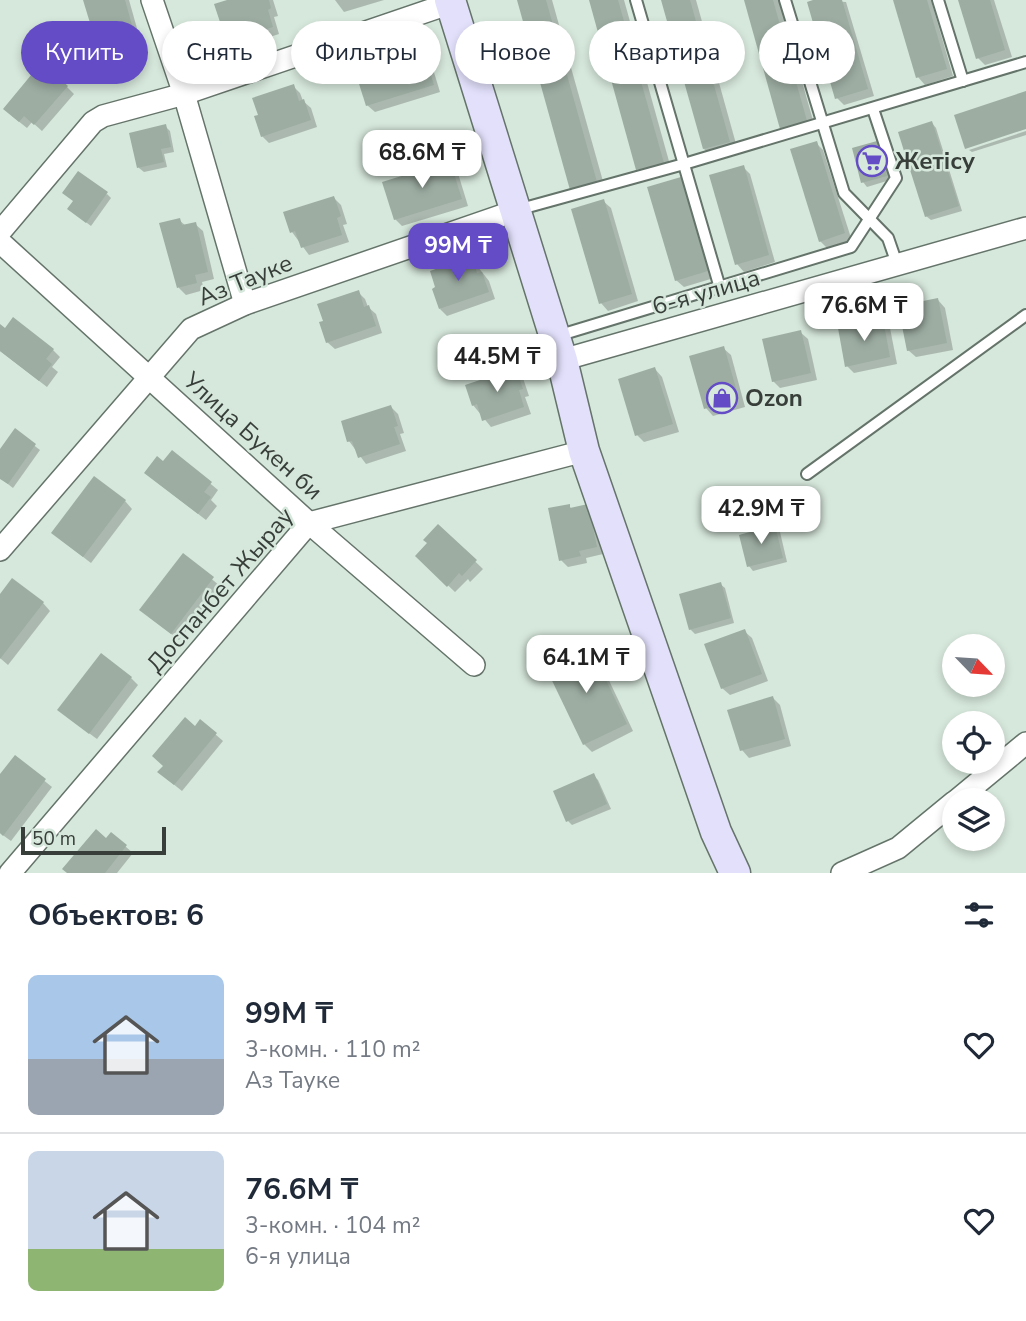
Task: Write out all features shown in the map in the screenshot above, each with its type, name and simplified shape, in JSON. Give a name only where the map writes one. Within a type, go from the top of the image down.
[{"type":"street","points":[[152,0],[184,94],[245,304]]},
{"type":"street","points":[[0,232],[93,122],[103,116],[184,94],[454,1],[558,348],[584,451],[716,832],[735,873]]},
{"type":"street","name":"Аз Тауке","points":[[0,550],[191,329],[245,304],[515,211]]},
{"type":"street","name":"6-я улица","points":[[558,348],[897,264],[1026,228]]},
{"type":"street","name":"Улица Букен би","points":[[0,242],[309,523],[474,664]]},
{"type":"street","name":"Доспанбет Жырау","points":[[10,873],[309,523],[584,451]]},
{"type":"street","points":[[971,788],[1026,743]]},
{"type":"street","points":[[842,873],[898,848],[942,812]]},
{"type":"lane","points":[[636,0],[720,288]]},
{"type":"lane","points":[[785,0],[844,193],[888,237],[897,264]]},
{"type":"lane","points":[[938,0],[963,81]]},
{"type":"lane","points":[[515,211],[873,109],[1026,62]]},
{"type":"lane","points":[[558,348],[720,288],[851,247],[896,178],[873,109]]},
{"type":"lane","points":[[807,474],[1026,314]]},
{"type":"building","points":[[83,0],[125,0],[131,21],[89,21]]},
{"type":"building","points":[[227,0],[269,0],[271,21],[220,21],[214,4]]},
{"type":"building","points":[[517,0],[546,0],[552,21],[523,21]]},
{"type":"building","points":[[589,0],[618,0],[624,21],[595,21]]},
{"type":"building","points":[[661,0],[690,0],[696,21],[667,21]]},
{"type":"building","points":[[744,0],[773,0],[779,21],[759,21],[759,54]]},
{"type":"building","points":[[842,0],[848,21],[812,21],[807,2]]},
{"type":"building","points":[[893,0],[927,0],[947,69],[916,78]]},
{"type":"building","points":[[958,0],[990,0],[1005,50],[976,59]]},
{"type":"building","points":[[855,44],[868,89],[835,99],[831,84],[855,84]]},
{"type":"building","points":[[24,84],[68,86],[34,125],[24,116],[19,122],[3,109]]},
{"type":"building","points":[[294,84],[299,101],[304,99],[311,120],[261,137],[252,98]]},
{"type":"building","points":[[359,84],[434,84],[434,85],[366,106]]},
{"type":"building","points":[[540,84],[570,84],[597,182],[570,190]]},
{"type":"building","points":[[612,84],[642,84],[664,163],[636,170]]},
{"type":"building","points":[[685,84],[714,84],[730,142],[703,149]]},
{"type":"building","points":[[767,84],[797,84],[807,121],[780,129]]},
{"type":"building","points":[[1026,91],[1026,129],[965,149],[954,115]]},
{"type":"building","points":[[932,121],[959,206],[925,217],[898,132]]},
{"type":"building","points":[[166,124],[171,147],[161,149],[164,162],[137,168],[129,133]]},
{"type":"building","points":[[817,141],[845,233],[819,242],[790,149]]},
{"type":"building","points":[[877,141],[887,176],[861,183],[852,148]]},
{"type":"building","points":[[450,161],[462,199],[394,220],[382,182]]},
{"type":"building","points":[[744,165],[769,255],[735,265],[709,175]]},
{"type":"building","points":[[78,171],[108,192],[86,223],[67,209],[73,201],[62,193]]},
{"type":"building","points":[[681,177],[708,271],[675,281],[647,187]]},
{"type":"building","points":[[334,196],[341,216],[337,218],[342,235],[301,248],[295,231],[290,233],[283,212]]},
{"type":"building","points":[[604,199],[632,294],[599,304],[571,209]]},
{"type":"building","points":[[180,218],[182,225],[196,222],[208,272],[195,275],[197,283],[177,288],[159,223]]},
{"type":"building","points":[[472,256],[477,273],[482,272],[489,292],[439,309],[432,289],[435,287],[430,271]]},
{"type":"building","points":[[359,290],[364,307],[369,305],[376,326],[326,343],[317,304]]},
{"type":"building","points":[[938,298],[947,343],[907,351],[898,306]]},
{"type":"building","points":[[13,317],[54,349],[46,359],[52,364],[39,381],[0,351],[0,324],[5,328]]},
{"type":"building","points":[[883,319],[890,357],[845,367],[838,328]]},
{"type":"building","points":[[801,330],[811,373],[772,382],[762,339]]},
{"type":"building","points":[[724,346],[739,399],[704,409],[689,356]]},
{"type":"building","points":[[655,367],[673,424],[635,436],[618,379]]},
{"type":"building","points":[[516,368],[523,389],[519,390],[524,407],[482,421],[477,404],[472,406],[465,385]]},
{"type":"building","points":[[391,405],[400,444],[358,458],[352,441],[347,442],[341,421]]},
{"type":"building","points":[[15,428],[36,444],[8,484],[0,479],[0,449]]},
{"type":"building","points":[[172,450],[212,482],[204,492],[211,497],[198,514],[144,473],[157,456],[163,461]]},
{"type":"building","points":[[94,476],[126,500],[83,557],[51,533]]},
{"type":"building","points":[[570,504],[570,508],[588,504],[597,547],[579,551],[581,556],[559,561],[548,508]]},
{"type":"building","points":[[438,524],[477,560],[462,576],[459,573],[447,587],[415,556],[427,543],[423,540]]},
{"type":"building","points":[[775,525],[783,558],[747,567],[739,535]]},
{"type":"building","points":[[183,553],[214,577],[171,634],[139,610]]},
{"type":"building","points":[[12,578],[44,602],[0,659],[0,594]]},
{"type":"building","points":[[721,582],[731,618],[689,630],[679,594]]},
{"type":"building","points":[[745,629],[762,674],[721,689],[704,644]]},
{"type":"building","points":[[589,644],[627,724],[583,745],[545,666]]},
{"type":"building","points":[[101,653],[132,677],[89,734],[57,710]]},
{"type":"building","points":[[773,696],[785,739],[740,751],[727,710]]},
{"type":"building","points":[[185,717],[195,726],[200,719],[217,733],[174,785],[157,772],[163,766],[152,756]]},
{"type":"building","points":[[15,755],[46,779],[3,836],[0,833],[0,774]]},
{"type":"building","points":[[594,773],[607,804],[566,822],[553,791]]},
{"type":"building","points":[[96,829],[106,838],[111,832],[127,845],[105,873],[67,873],[62,869]]},
{"type":"place","name":"Жетісу","points":[[872,161]]},
{"type":"place","name":"Ozon","points":[[722,398]]}]
